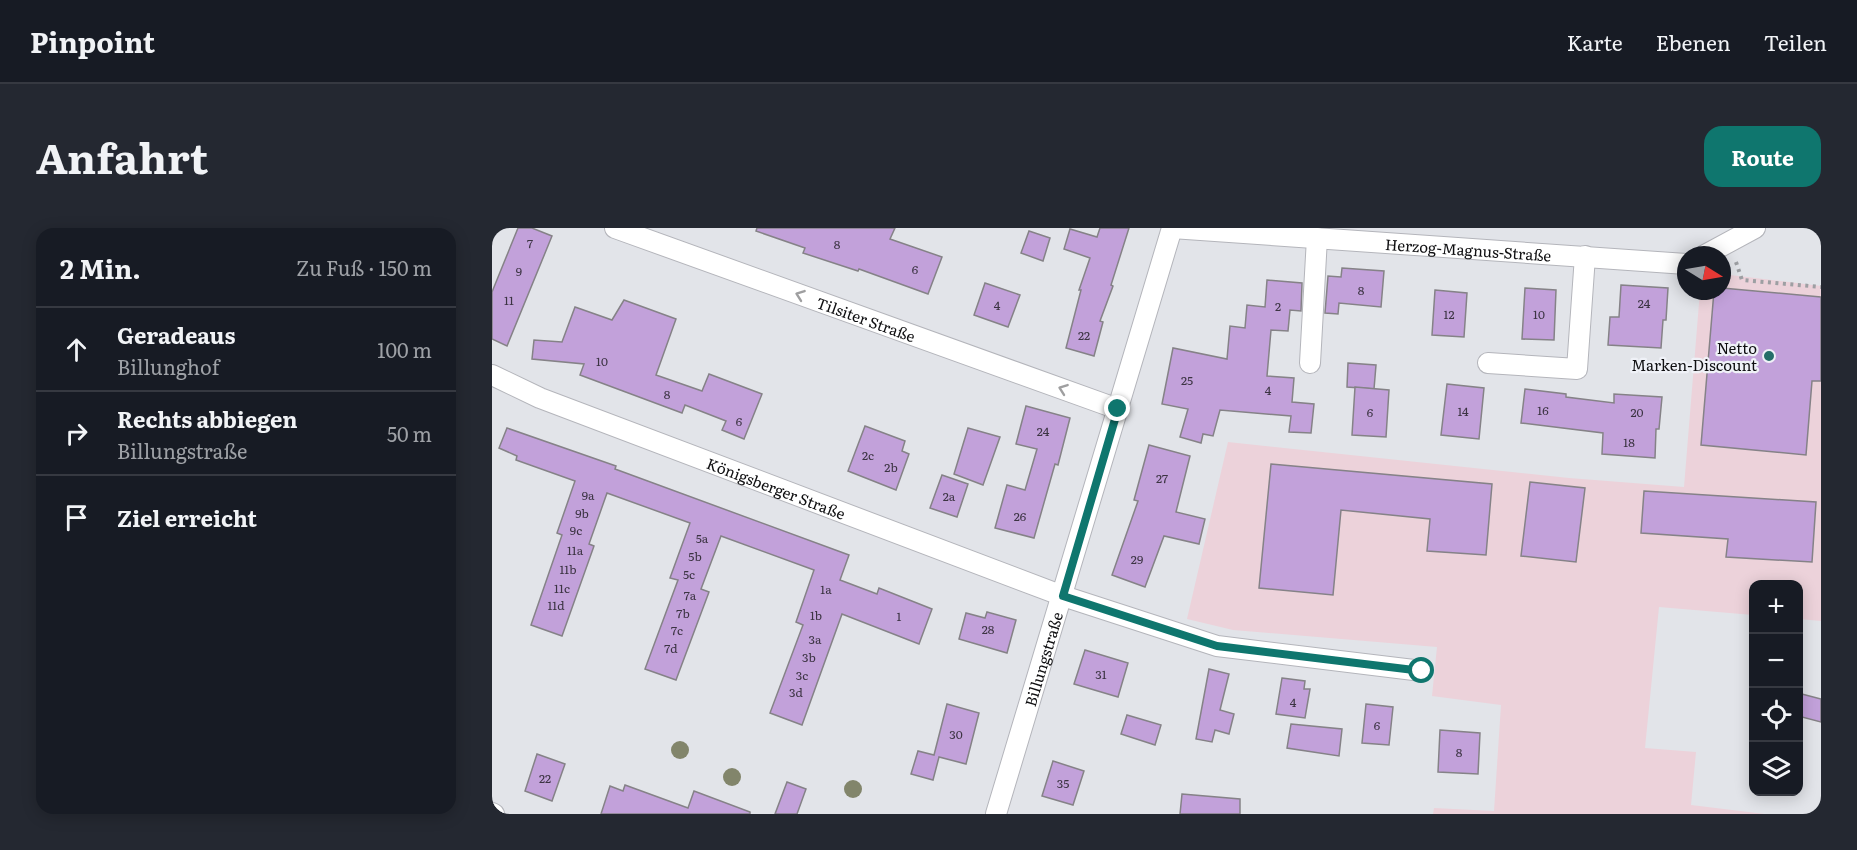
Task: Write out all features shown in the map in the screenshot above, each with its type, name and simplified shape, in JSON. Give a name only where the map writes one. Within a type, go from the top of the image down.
[{"type":"street","name":"Tilsiter Straße","points":[[615,228],[1118,409]]},
{"type":"street","name":"Billungstraße","points":[[996,814],[1172,228]]},
{"type":"street","name":"Herzog-Magnus-Straße","points":[[1172,228],[1677,263]]},
{"type":"street","points":[[1722,246],[1755,228]]},
{"type":"street","points":[[1310,363],[1317,238]]},
{"type":"street","points":[[1488,363],[1576,369],[1584,256]]},
{"type":"street","name":"Königsberger Straße","points":[[492,375],[540,398],[1063,596],[1217,646],[1422,671]]},
{"type":"path","points":[[1729,242],[1742,280],[1821,287]]},
{"type":"shaded area","points":[[1731,275],[1821,286],[1821,621],[1803,619],[1803,580],[1749,580],[1749,615],[1659,607],[1645,748],[1696,752],[1691,805],[1765,814],[1433,814],[1434,808],[1494,811],[1501,705],[1432,696],[1437,647],[1233,630],[1187,619],[1228,442],[1569,478],[1684,487],[1699,300],[1731,300]]},
{"type":"building","points":[[518,228],[532,228],[552,236],[507,346],[492,339],[492,292]]},
{"type":"building","points":[[757,228],[895,228],[890,239],[942,257],[928,294],[859,269],[858,271],[803,253],[805,248],[756,231]]},
{"type":"building","points":[[1100,228],[1129,228],[1111,285],[1113,286],[1100,321],[1103,322],[1094,356],[1066,348],[1081,290],[1079,290],[1090,258],[1064,249],[1070,229],[1097,237]]},
{"type":"building","points":[[1029,231],[1050,238],[1043,261],[1021,253]]},
{"type":"building","points":[[1342,268],[1384,271],[1381,307],[1339,303],[1338,314],[1325,313],[1328,276],[1341,277]]},
{"type":"building","points":[[1267,280],[1302,283],[1301,311],[1290,310],[1288,331],[1271,330],[1267,376],[1294,378],[1292,402],[1314,404],[1311,433],[1289,432],[1291,416],[1220,410],[1213,436],[1203,434],[1201,443],[1180,437],[1188,409],[1162,404],[1173,348],[1227,359],[1230,326],[1245,328],[1247,305],[1265,307]]},
{"type":"building","points":[[985,283],[1020,295],[1008,327],[974,315]]},
{"type":"building","points":[[1621,285],[1668,288],[1661,348],[1608,345],[1610,317],[1619,317]]},
{"type":"building","points":[[1525,288],[1556,290],[1554,340],[1522,339]]},
{"type":"building","points":[[1731,289],[1821,297],[1821,381],[1812,381],[1806,455],[1701,445],[1713,300],[1731,300]]},
{"type":"building","points":[[1435,290],[1467,293],[1464,337],[1432,335]]},
{"type":"building","points":[[624,300],[676,319],[656,375],[702,391],[709,374],[762,394],[744,439],[722,430],[726,421],[685,405],[682,413],[580,375],[584,364],[532,359],[534,340],[562,342],[575,307],[612,320]]},
{"type":"building","points":[[1348,363],[1376,365],[1374,389],[1347,387]]},
{"type":"building","points":[[1447,384],[1484,388],[1479,439],[1441,435]]},
{"type":"building","points":[[1355,387],[1389,390],[1386,437],[1352,435]]},
{"type":"building","points":[[1525,389],[1614,403],[1614,394],[1662,397],[1659,429],[1656,429],[1655,458],[1602,454],[1603,433],[1521,423]]},
{"type":"building","points":[[1026,406],[1070,418],[1058,465],[1055,464],[1034,538],[995,528],[1007,485],[1025,490],[1037,449],[1016,444]]},
{"type":"building","points":[[865,426],[905,441],[902,451],[909,454],[896,490],[848,471]]},
{"type":"building","points":[[507,428],[616,466],[615,469],[849,555],[840,580],[877,594],[879,588],[932,609],[919,644],[842,614],[802,725],[770,713],[803,625],[796,622],[814,570],[721,536],[701,589],[709,592],[676,680],[645,669],[678,580],[670,578],[690,523],[607,493],[589,544],[594,546],[562,636],[531,625],[562,535],[557,533],[575,481],[516,460],[517,456],[499,448]]},
{"type":"building","points":[[968,428],[1000,437],[983,485],[954,474]]},
{"type":"building","points":[[1149,445],[1190,456],[1176,512],[1205,519],[1199,544],[1164,536],[1145,587],[1112,575],[1138,501],[1134,500]]},
{"type":"building","points":[[1271,464],[1492,484],[1486,555],[1427,551],[1430,519],[1341,510],[1333,595],[1259,588]]},
{"type":"building","points":[[942,475],[968,484],[957,517],[930,508]]},
{"type":"building","points":[[1530,482],[1585,488],[1576,562],[1521,556]]},
{"type":"building","points":[[1644,491],[1816,502],[1812,562],[1726,557],[1728,539],[1641,533]]},
{"type":"building","points":[[987,612],[1016,620],[1007,653],[959,639],[966,613],[985,618]]},
{"type":"building","points":[[1085,650],[1128,663],[1118,697],[1074,684]]},
{"type":"building","points":[[1209,669],[1229,674],[1220,710],[1234,714],[1229,734],[1215,730],[1212,742],[1196,739]]},
{"type":"building","points":[[1282,678],[1305,681],[1304,689],[1310,689],[1305,718],[1276,714]]},
{"type":"building","points":[[1803,694],[1821,699],[1821,722],[1803,717]]},
{"type":"building","points":[[947,704],[979,713],[966,764],[939,757],[933,780],[911,774],[918,751],[934,755]]},
{"type":"building","points":[[1366,704],[1393,707],[1389,745],[1362,743]]},
{"type":"building","points":[[1127,715],[1161,725],[1155,745],[1121,734]]},
{"type":"building","points":[[1291,724],[1342,729],[1339,756],[1287,748]]},
{"type":"building","points":[[1440,730],[1480,733],[1478,774],[1438,772]]},
{"type":"building","points":[[537,754],[565,764],[552,801],[525,791]]},
{"type":"building","points":[[1053,761],[1084,771],[1073,805],[1042,796]]},
{"type":"building","points":[[787,782],[806,789],[797,814],[775,814]]},
{"type":"building","points":[[625,785],[688,808],[694,791],[750,812],[750,814],[601,814],[610,786],[623,791]]},
{"type":"building","points":[[1182,794],[1240,799],[1240,814],[1180,814]]},
{"type":"place","name":"Netto Marken-Discount","points":[[1769,356]]},
{"type":"route","points":[[1118,409],[1063,596],[1217,646],[1422,671]]}]
